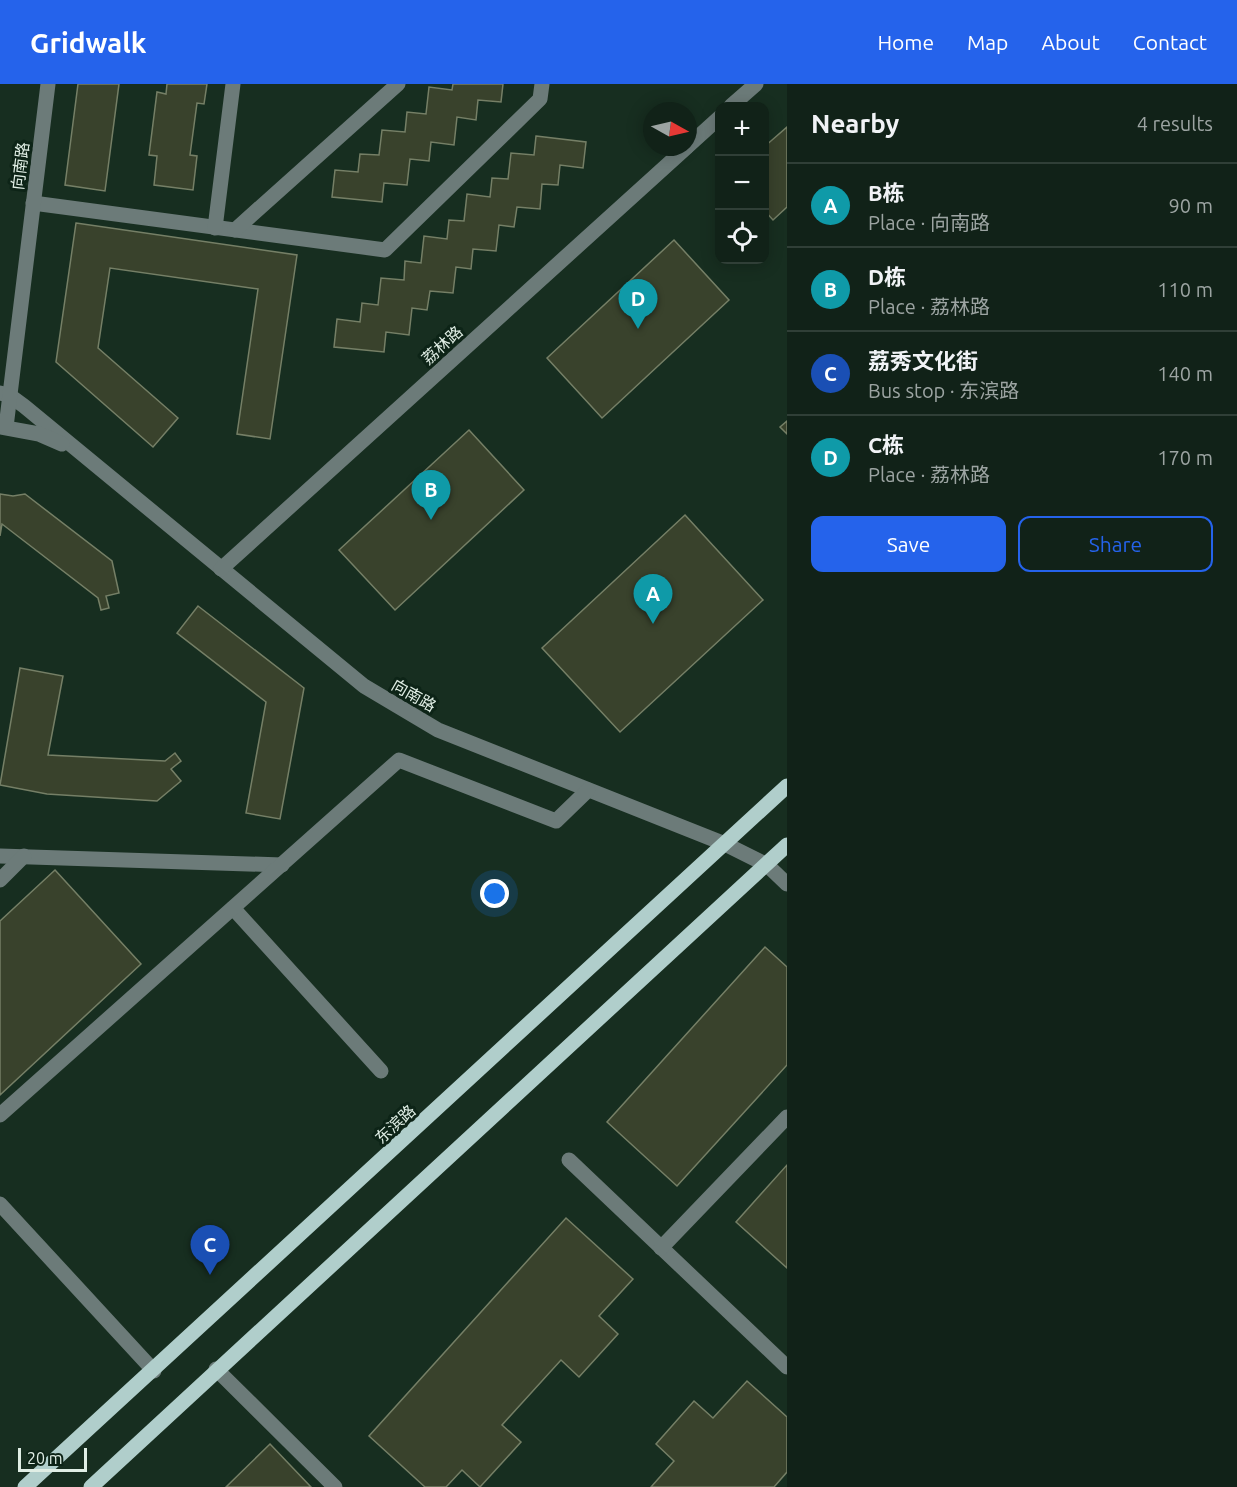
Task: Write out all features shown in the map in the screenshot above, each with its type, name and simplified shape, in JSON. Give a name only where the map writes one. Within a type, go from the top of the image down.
[{"type":"main road","name":"东滨路","points":[[25,1487],[154,1371],[787,786]]},
{"type":"main road","points":[[91,1487],[216,1368],[787,845]]},
{"type":"street","name":"向南路","points":[[48,84],[5,394],[3,427],[39,434],[76,450]]},
{"type":"street","points":[[215,228],[233,84]]},
{"type":"street","points":[[235,230],[398,84]]},
{"type":"street","points":[[33,203],[385,250],[540,99],[542,84]]},
{"type":"street","points":[[736,102],[756,84]]},
{"type":"street","name":"荔林路","points":[[697,137],[715,121]]},
{"type":"street","name":"荔林路","points":[[221,569],[676,156]]},
{"type":"street","name":"向南路","points":[[5,394],[364,686],[414,718],[725,844],[767,865],[787,884]]},
{"type":"street","points":[[0,1115],[399,760],[556,821],[588,790]]},
{"type":"street","points":[[0,856],[282,865]]},
{"type":"street","points":[[0,880],[24,856]]},
{"type":"street","points":[[233,908],[381,1071]]},
{"type":"street","points":[[662,1248],[787,1118]]},
{"type":"street","points":[[569,1160],[787,1367]]},
{"type":"street","points":[[0,1204],[154,1371]]},
{"type":"street","points":[[216,1368],[335,1487]]},
{"type":"building","points":[[78,84],[119,84],[105,191],[65,185]]},
{"type":"building","points":[[167,84],[207,84],[204,104],[197,103],[190,155],[197,156],[193,190],[154,185],[157,156],[149,155],[157,92],[166,94]]},
{"type":"building","points":[[453,84],[503,84],[501,102],[478,100],[476,120],[457,117],[454,145],[431,142],[429,161],[410,159],[407,185],[384,183],[382,202],[332,197],[335,170],[358,172],[360,154],[379,155],[382,130],[405,132],[407,112],[426,114],[429,87],[452,90]]},
{"type":"building","points":[[787,127],[787,207],[773,220],[769,216],[769,143]]},
{"type":"building","points":[[536,136],[586,142],[583,168],[560,165],[558,185],[542,184],[540,209],[517,207],[514,227],[499,225],[496,251],[473,249],[471,269],[456,267],[453,293],[430,291],[427,310],[412,308],[409,335],[386,332],[384,352],[334,347],[337,319],[360,322],[362,303],[378,305],[381,278],[404,280],[405,261],[421,263],[424,236],[447,239],[449,220],[464,221],[467,194],[490,197],[492,178],[508,179],[511,153],[534,155]]},
{"type":"building","points":[[76,223],[297,255],[270,439],[237,434],[258,289],[110,268],[98,348],[178,418],[153,447],[56,362]]},
{"type":"building","points":[[674,240],[729,300],[602,418],[547,358]]},
{"type":"building","points":[[787,421],[787,434],[780,427]]},
{"type":"building","points":[[469,430],[524,490],[395,610],[339,550]]},
{"type":"building","points":[[0,494],[13,496],[25,494],[112,561],[119,593],[106,596],[109,608],[101,610],[98,598],[2,524],[0,536]]},
{"type":"building","points":[[685,515],[763,600],[620,732],[542,648]]},
{"type":"building","points":[[198,606],[304,688],[280,819],[246,813],[266,702],[177,633]]},
{"type":"building","points":[[20,668],[63,676],[48,755],[165,761],[175,753],[181,761],[171,769],[181,781],[157,801],[47,794],[0,785]]},
{"type":"building","points":[[55,870],[141,964],[0,1095],[0,921]]},
{"type":"building","points":[[765,947],[787,967],[787,1065],[677,1186],[607,1122]]},
{"type":"building","points":[[787,1165],[787,1268],[736,1222]]},
{"type":"building","points":[[566,1218],[633,1279],[599,1316],[618,1334],[579,1377],[561,1360],[502,1425],[521,1442],[480,1487],[462,1470],[446,1487],[425,1487],[369,1436]]},
{"type":"building","points":[[747,1381],[787,1417],[787,1472],[774,1487],[651,1487],[674,1461],[656,1444],[694,1401],[713,1418]]},
{"type":"building","points":[[270,1444],[311,1487],[226,1487]]},
{"type":"place","name":"C栋","points":[[638,329]]},
{"type":"place","name":"D栋","points":[[431,520]]},
{"type":"place","name":"B栋","points":[[653,624]]},
{"type":"place","name":"荔秀文化街","points":[[210,1275]]}]
